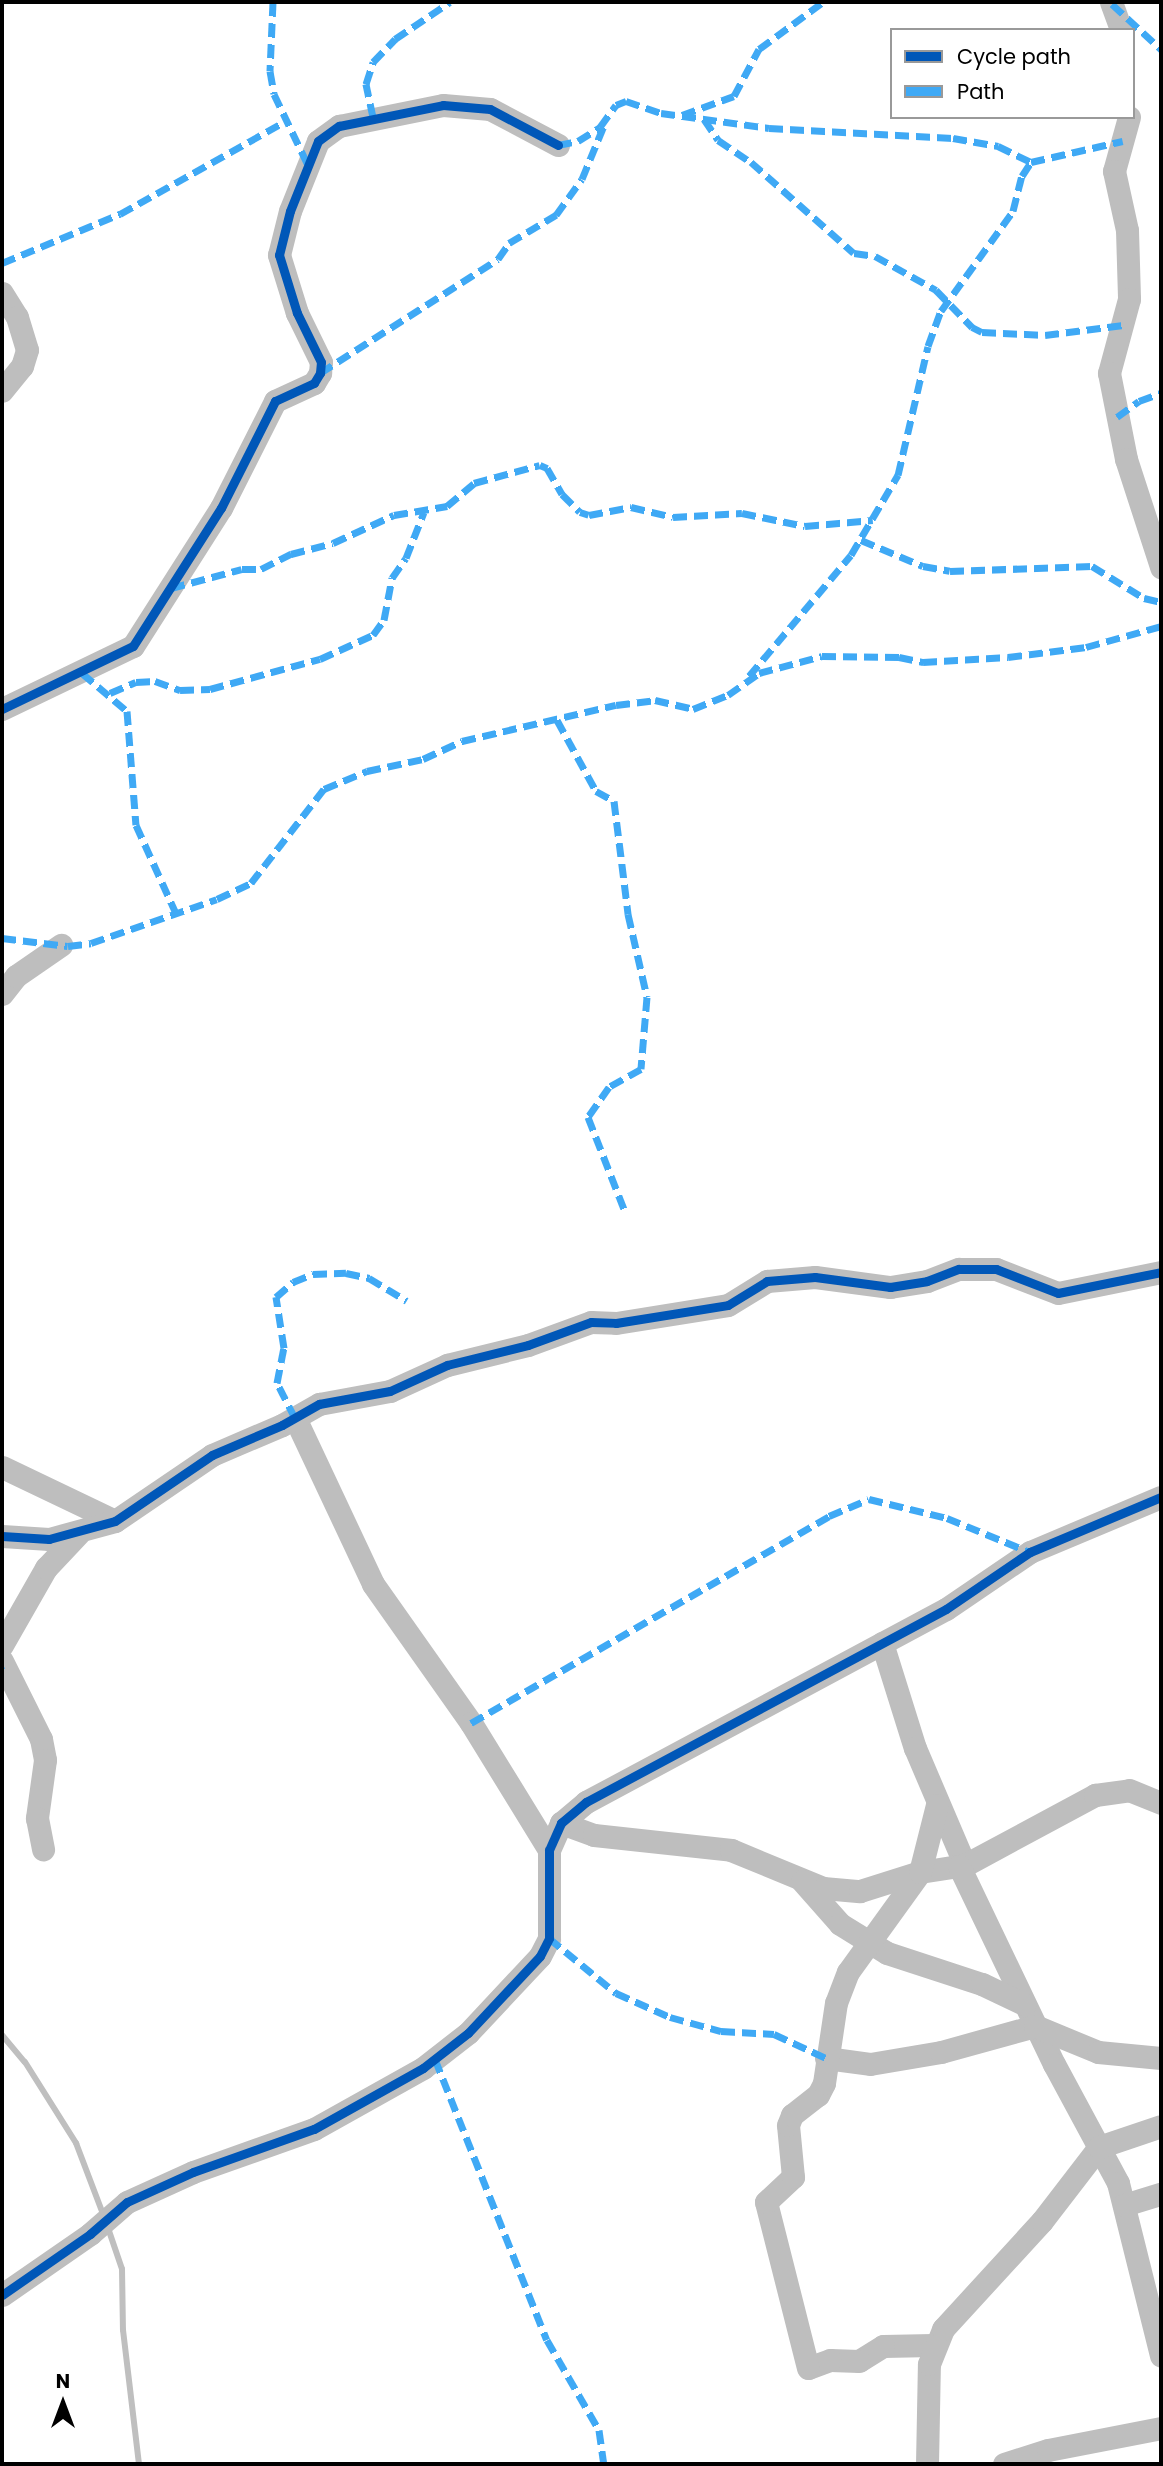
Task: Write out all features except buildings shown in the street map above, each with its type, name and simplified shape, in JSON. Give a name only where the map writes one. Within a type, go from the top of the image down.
[{"type":"street","points":[[1111,2],[1120,28]]},
{"type":"street","points":[[2,709],[133,646],[221,508],[275,401],[314,383],[320,373],[321,362],[297,313],[279,255],[290,211],[318,141],[339,126],[443,104],[490,109],[558,145]]},
{"type":"street","points":[[1128,119],[1114,171],[1127,230],[1129,299],[1109,373],[1126,459],[1161,567]]},
{"type":"street","points":[[2,293],[17,317],[27,350],[22,366],[2,391]]},
{"type":"street","points":[[2,994],[16,976],[61,945]]},
{"type":"street","points":[[2,1536],[49,1539],[79,1533],[115,1521],[212,1455],[295,1418],[319,1404],[390,1391],[447,1365],[528,1345],[591,1322],[616,1323],[728,1305],[767,1280],[815,1277],[890,1287],[927,1281],[959,1269],[996,1269],[1058,1293],[1161,1272]]},
{"type":"street","points":[[295,1418],[373,1584],[471,1723],[549,1850]]},
{"type":"street","points":[[2,1467],[115,1521]]},
{"type":"street","points":[[2,2295],[90,2234],[127,2202],[193,2172],[314,2129],[423,2068],[468,2033],[518,1985],[550,1938],[549,1850],[561,1823],[597,1795],[946,1609],[1030,1552],[1161,1497]]},
{"type":"street","points":[[2,1645],[46,1568],[79,1533]]},
{"type":"street","points":[[882,1643],[937,1805],[962,1866],[1024,2004],[1099,2147],[1124,2204],[1161,2356]]},
{"type":"street","points":[[2,1661],[41,1739],[45,1760],[37,1818],[43,1849]]},
{"type":"street","points":[[561,1823],[594,1835],[731,1850],[823,1888],[860,1891],[920,1872],[962,1866],[1095,1794],[1129,1790],[1161,1803]]},
{"type":"street","points":[[933,2345],[883,2346],[859,2361],[805,2365],[766,2202],[793,2177],[788,2125],[792,2115],[818,2095],[836,2004],[868,1940],[920,1872],[937,1805]]},
{"type":"street","points":[[800,1878],[839,1924],[887,1953],[982,1984],[1024,2004]]},
{"type":"street","points":[[826,2058],[870,2064],[941,2052],[1035,2026],[1098,2052],[1161,2058]]},
{"type":"street","points":[[927,2464],[933,2345],[967,2301],[1042,2221],[1099,2147],[1161,2126]]},
{"type":"street","points":[[1124,2204],[1161,2194]]},
{"type":"street","points":[[1004,2464],[1048,2450],[1161,2428]]},
{"type":"waterway","points":[[2,2035],[25,2062],[76,2143],[103,2214]]},
{"type":"waterway","points":[[107,2225],[122,2269],[123,2330],[139,2464]]},
{"type":"marked path","points":[[273,2],[270,71],[274,94],[308,165]]},
{"type":"marked path","points":[[373,117],[366,84],[373,62],[395,39],[450,2]]},
{"type":"marked path","points":[[682,115],[734,96],[759,49],[823,2]]},
{"type":"marked path","points":[[1112,4],[1161,49]]},
{"type":"marked path","points":[[558,145],[578,141],[600,127],[616,105],[626,101],[661,113],[769,128],[953,138],[998,146],[1031,162],[1123,141]]},
{"type":"marked path","points":[[704,119],[718,140],[751,162],[854,253],[875,256],[936,290],[972,327],[982,332],[1045,335],[1123,325]]},
{"type":"marked path","points":[[2,263],[120,214],[286,121]]},
{"type":"marked path","points":[[320,373],[498,259],[509,243],[556,215],[582,179],[605,123]]},
{"type":"marked path","points":[[749,676],[851,555],[898,475],[928,346],[941,311],[1013,211],[1022,176],[1031,162]]},
{"type":"marked path","points":[[1117,417],[1139,401],[1161,393]]},
{"type":"marked path","points":[[171,588],[242,569],[261,569],[291,554],[333,543],[394,515],[447,506],[474,483],[540,465],[547,468],[562,494],[580,512],[589,515],[631,507],[673,517],[742,513],[805,526],[873,520]]},
{"type":"marked path","points":[[110,693],[136,682],[155,681],[180,690],[210,689],[320,659],[373,635],[384,620],[392,578],[406,558],[424,512]]},
{"type":"marked path","points":[[861,540],[923,566],[950,571],[1092,566],[1144,598],[1161,602]]},
{"type":"marked path","points":[[2,938],[68,946],[91,943],[217,899],[251,883],[324,789],[367,771],[423,759],[462,741],[616,705],[655,700],[693,709],[728,695],[759,673],[822,656],[899,657],[923,662],[1008,657],[1086,647],[1161,626]]},
{"type":"marked path","points":[[82,673],[127,711],[136,825],[176,913]]},
{"type":"marked path","points":[[557,720],[596,791],[614,801],[628,914],[647,997],[641,1069],[609,1087],[588,1117],[624,1209]]},
{"type":"marked path","points":[[295,1418],[277,1383],[284,1348],[276,1297],[293,1282],[313,1274],[346,1273],[369,1278],[407,1301]]},
{"type":"marked path","points":[[471,1723],[829,1516],[869,1499],[947,1518],[1030,1552]]},
{"type":"marked path","points":[[549,1938],[616,1993],[670,2017],[721,2031],[774,2034],[826,2058]]},
{"type":"marked path","points":[[435,2059],[547,2340],[599,2430],[604,2464]]},
{"type":"cycle path","points":[[2,709],[133,646],[221,508],[275,401],[314,383],[320,373],[321,362],[297,313],[279,255],[290,211],[318,141],[339,126],[443,105],[490,109],[558,145]]},
{"type":"cycle path","points":[[2,1536],[49,1539],[115,1521],[212,1455],[282,1425],[319,1404],[390,1391],[447,1365],[528,1345],[591,1322],[616,1323],[728,1305],[767,1281],[815,1277],[890,1287],[927,1281],[959,1269],[996,1269],[1058,1293],[1161,1272]]},
{"type":"cycle path","points":[[2,2295],[90,2234],[127,2202],[193,2172],[314,2129],[423,2068],[468,2033],[540,1956],[549,1938],[549,1850],[561,1823],[586,1802],[946,1609],[1030,1552],[1161,1497]]}]
